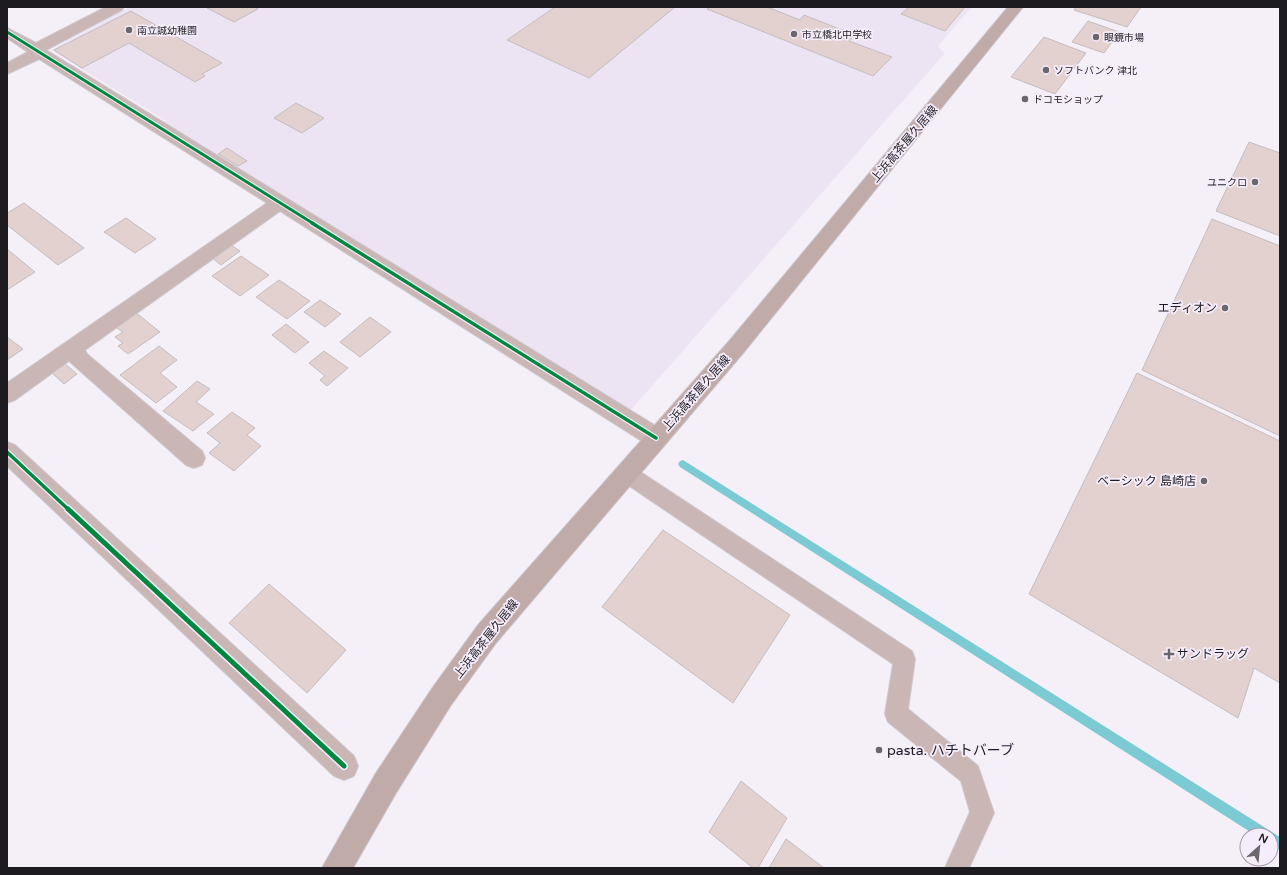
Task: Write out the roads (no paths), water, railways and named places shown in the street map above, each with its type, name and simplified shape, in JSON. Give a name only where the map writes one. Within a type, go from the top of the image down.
[{"type":"main road","name":"上浜高茶屋久居線","points":[[337,868],[386,783],[418,733],[442,696],[487,634],[737,346],[1016,7]]},
{"type":"street","points":[[7,69],[118,7]]},
{"type":"street","points":[[7,32],[278,203],[656,438]]},
{"type":"street","points":[[7,394],[278,203]]},
{"type":"street","points":[[74,347],[78,359],[194,458]]},
{"type":"street","points":[[7,452],[344,766]]},
{"type":"lane","points":[[626,473],[904,659],[896,714],[970,774],[982,813],[957,868]]},
{"type":"waterway","points":[[683,464],[1253,827]]},
{"type":"place","name":"南立誠幼稚園","points":[[129,30]]},
{"type":"place","name":"市立橋北中学校","points":[[794,34]]},
{"type":"place","name":"眼鏡市場","points":[[1096,37]]},
{"type":"place","name":"ソフトバンク 津北","points":[[1046,70]]},
{"type":"place","name":"ドコモショップ","points":[[1025,99]]},
{"type":"place","name":"ユニクロ","points":[[1255,182]]},
{"type":"place","name":"エディオン","points":[[1225,308]]},
{"type":"place","name":"ベーシック 島崎店","points":[[1204,481]]},
{"type":"place","name":"サンドラッグ","points":[[1169,654]]},
{"type":"place","name":"pasta. ハチトバーブ","points":[[879,750]]}]
